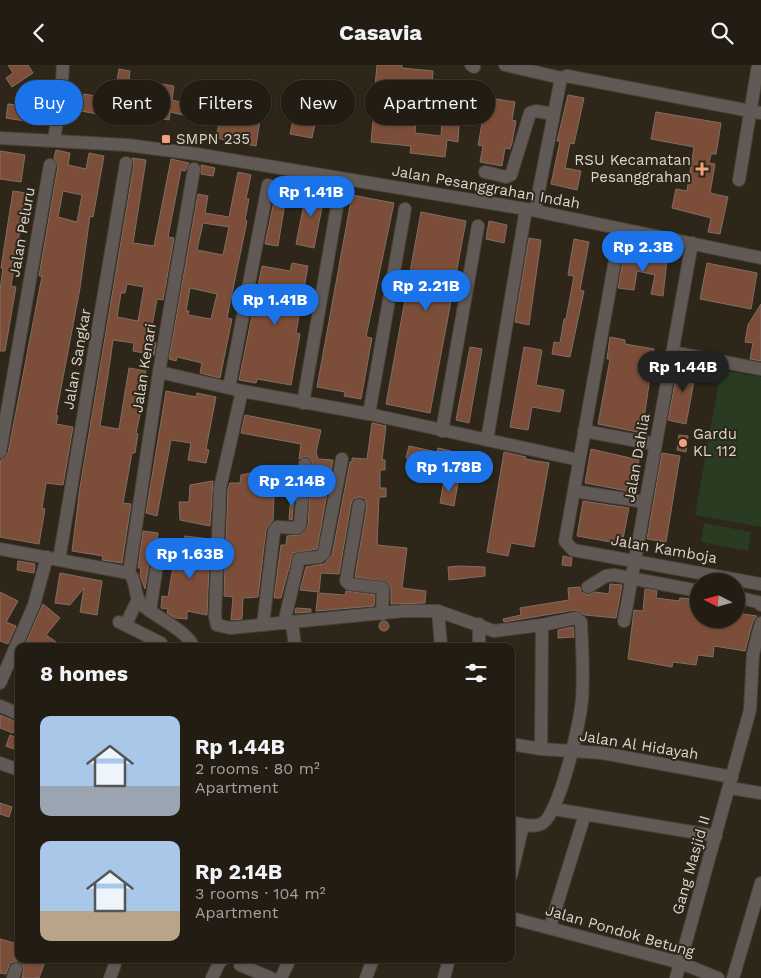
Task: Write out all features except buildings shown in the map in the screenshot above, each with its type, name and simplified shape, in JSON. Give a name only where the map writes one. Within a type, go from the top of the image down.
[{"type":"street","points":[[54,140],[61,95],[63,65]]},
{"type":"street","points":[[505,65],[561,78],[567,76],[756,112]]},
{"type":"street","points":[[739,180],[756,112],[758,65]]},
{"type":"street","points":[[488,440],[530,209],[561,78]]},
{"type":"street","points":[[485,172],[506,177],[511,175],[530,113],[536,111],[553,115]]},
{"type":"street","name":"Jalan Pesanggrahan Indah","points":[[0,138],[54,140],[176,151],[530,209],[761,258]]},
{"type":"street","name":"Jalan Sangkar","points":[[17,643],[53,559],[126,163]]},
{"type":"street","name":"Jalan Peluru","points":[[0,452],[50,165]]},
{"type":"street","name":"Jalan Kenari","points":[[129,573],[159,372],[194,169]]},
{"type":"street","points":[[229,388],[268,185]]},
{"type":"street","points":[[303,403],[339,195]]},
{"type":"street","points":[[369,414],[405,209]]},
{"type":"street","points":[[442,431],[478,226]]},
{"type":"street","points":[[618,243],[574,491],[645,502]]},
{"type":"street","name":"Jalan Dahlia","points":[[624,621],[637,560],[655,444],[692,243]]},
{"type":"street","points":[[672,352],[761,369]]},
{"type":"street","points":[[159,372],[242,391],[369,414],[579,460]]},
{"type":"street","points":[[242,391],[220,488],[215,617],[217,625],[223,627],[264,625],[420,610],[438,611],[479,624],[494,631],[542,625],[576,618],[581,622],[582,699],[571,751],[554,809],[548,820],[541,824],[517,823],[515,841]]},
{"type":"street","points":[[584,431],[655,444]]},
{"type":"street","points":[[294,643],[288,623],[299,559],[319,557],[324,553],[342,459]]},
{"type":"street","points":[[264,625],[274,531],[277,527],[297,528],[300,525],[305,464]]},
{"type":"street","name":"Jalan Kamboja","points":[[574,491],[565,541],[573,550],[637,560],[761,584]]},
{"type":"street","points":[[359,505],[346,581],[349,584],[383,588],[382,614]]},
{"type":"street","points":[[0,549],[129,573],[134,581],[138,599],[150,611],[188,637],[191,643]]},
{"type":"street","points":[[150,611],[158,558]]},
{"type":"street","points":[[588,587],[595,581],[610,575],[690,589]]},
{"type":"street","points":[[138,599],[123,622],[161,643]]},
{"type":"street","points":[[745,599],[758,601],[761,605]]},
{"type":"street","points":[[438,611],[441,643]]},
{"type":"street","name":"Gang Masjid II","points":[[676,978],[731,783],[756,711],[754,654],[761,623]]},
{"type":"street","points":[[479,624],[479,643]]},
{"type":"street","points":[[541,749],[542,625]]},
{"type":"street","name":"Jalan Sangkar","points":[[0,683],[15,649]]},
{"type":"street","points":[[0,706],[15,712]]},
{"type":"street","name":"Jalan Al Hidayah","points":[[515,745],[541,749],[602,753],[731,783],[761,793]]},
{"type":"street","points":[[0,763],[15,769]]},
{"type":"street","points":[[554,809],[716,836]]},
{"type":"street","points":[[550,927],[585,814]]},
{"type":"street","points":[[733,978],[761,883]]},
{"type":"street","name":"Jalan Pondok Betung","points":[[515,919],[681,963],[718,978]]},
{"type":"street","points":[[212,978],[219,963]]},
{"type":"street","points":[[243,963],[271,978]]},
{"type":"street","points":[[281,978],[288,963]]},
{"type":"street","points":[[366,978],[372,963]]},
{"type":"street","points":[[444,978],[448,963]]},
{"type":"street","points":[[110,978],[115,964]]},
{"type":"green space","points":[[721,370],[761,377],[761,527],[695,515]]},
{"type":"green space","points":[[704,523],[751,532],[748,551],[701,542]]},
{"type":"place","name":"SMPN 235","points":[[166,139]]},
{"type":"place","name":"RSU Kecamatan Pesanggrahan","points":[[702,169]]},
{"type":"place","name":"Gardu KL 112","points":[[683,443]]}]
